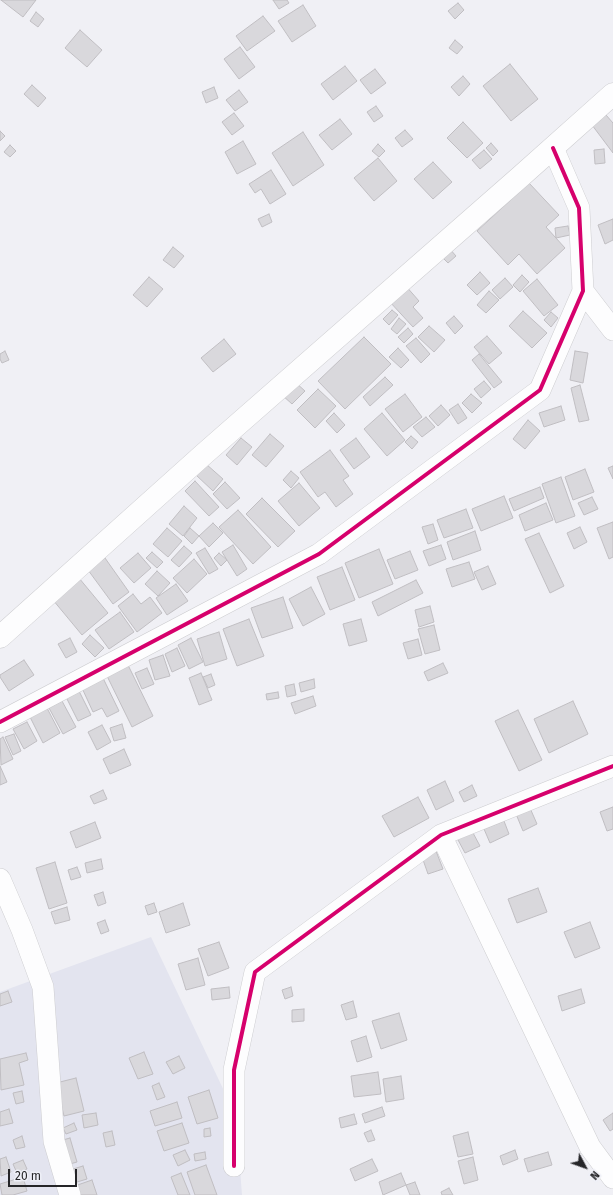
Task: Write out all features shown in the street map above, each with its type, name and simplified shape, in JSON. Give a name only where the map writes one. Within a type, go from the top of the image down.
[{"type":"main road","points":[[0,637],[204,454],[613,94]]},
{"type":"street","points":[[0,722],[319,554],[540,390],[583,291],[579,208],[553,148]]},
{"type":"street","points":[[583,291],[613,330]]},
{"type":"street","points":[[234,1166],[234,1070],[255,972],[441,836],[613,766]]},
{"type":"street","points":[[441,836],[590,1147],[613,1178]]},
{"type":"street","points":[[0,879],[22,930],[43,987],[54,1141],[70,1195]]},
{"type":"shaded area","points":[[151,937],[236,1116],[242,1195],[0,1195],[0,992]]},
{"type":"building","points":[[1,0],[36,0],[23,17]]},
{"type":"building","points":[[273,0],[287,0],[289,3],[279,9]]},
{"type":"building","points":[[458,3],[464,10],[455,19],[448,11]]},
{"type":"building","points":[[303,5],[316,26],[292,42],[278,21]]},
{"type":"building","points":[[36,12],[44,19],[38,27],[30,21]]},
{"type":"building","points":[[263,16],[275,31],[247,51],[236,36]]},
{"type":"building","points":[[80,30],[102,50],[87,67],[65,48]]},
{"type":"building","points":[[455,40],[463,47],[457,54],[449,48]]},
{"type":"building","points":[[240,47],[255,67],[239,79],[224,59]]},
{"type":"building","points":[[510,64],[538,99],[511,121],[483,86]]},
{"type":"building","points":[[345,66],[357,81],[333,100],[321,84]]},
{"type":"building","points":[[375,69],[386,83],[371,94],[360,80]]},
{"type":"building","points":[[463,76],[470,84],[459,96],[451,87]]},
{"type":"building","points":[[32,85],[46,98],[38,107],[24,94]]},
{"type":"building","points":[[214,87],[218,98],[206,103],[202,92]]},
{"type":"building","points":[[239,90],[248,102],[235,111],[226,100]]},
{"type":"building","points":[[376,106],[383,116],[374,122],[367,112]]},
{"type":"building","points":[[234,113],[244,126],[232,135],[222,122]]},
{"type":"building","points":[[606,115],[613,123],[613,153],[592,125]]},
{"type":"building","points":[[340,119],[352,134],[332,150],[319,135]]},
{"type":"building","points":[[463,122],[483,143],[467,158],[447,138]]},
{"type":"building","points":[[405,130],[413,139],[402,147],[395,138]]},
{"type":"building","points":[[0,131],[5,136],[0,141]]},
{"type":"building","points":[[303,132],[324,165],[293,186],[272,153]]},
{"type":"building","points":[[243,141],[256,164],[237,174],[225,152]]},
{"type":"building","points":[[491,143],[498,151],[493,156],[486,148]]},
{"type":"building","points":[[378,144],[385,151],[379,157],[372,151]]},
{"type":"building","points":[[10,145],[16,151],[10,157],[4,152]]},
{"type":"building","points":[[604,149],[605,163],[595,164],[594,150]]},
{"type":"building","points":[[484,150],[492,159],[480,169],[472,160]]},
{"type":"building","points":[[378,158],[397,181],[374,201],[354,178]]},
{"type":"building","points":[[433,162],[452,182],[433,199],[414,179]]},
{"type":"building","points":[[271,170],[286,194],[270,204],[261,189],[255,193],[249,184]]},
{"type":"building","points":[[529,183],[559,215],[546,227],[565,248],[537,274],[519,254],[508,265],[477,231]]},
{"type":"building","points":[[269,214],[272,222],[262,227],[258,219]]},
{"type":"building","points":[[613,219],[613,240],[605,244],[598,225]]},
{"type":"building","points":[[568,226],[570,235],[556,238],[555,228]]},
{"type":"building","points":[[173,247],[184,256],[174,268],[163,260]]},
{"type":"building","points":[[449,248],[456,256],[448,263],[441,256]]},
{"type":"building","points":[[480,272],[490,283],[477,295],[467,285]]},
{"type":"building","points":[[522,275],[529,282],[520,292],[513,285]]},
{"type":"building","points":[[149,277],[163,289],[147,307],[133,295]]},
{"type":"building","points":[[505,278],[513,287],[500,299],[492,290]]},
{"type":"building","points":[[537,279],[558,305],[544,316],[523,291]]},
{"type":"building","points":[[405,285],[419,301],[413,307],[423,318],[413,327],[389,301]]},
{"type":"building","points":[[489,291],[499,300],[486,313],[477,305]]},
{"type":"building","points":[[392,310],[398,315],[389,325],[383,319]]},
{"type":"building","points":[[523,311],[547,333],[532,348],[509,326]]},
{"type":"building","points":[[551,312],[558,318],[551,327],[544,320]]},
{"type":"building","points":[[454,316],[463,326],[455,334],[446,323]]},
{"type":"building","points":[[399,318],[406,324],[397,334],[391,329]]},
{"type":"building","points":[[429,326],[445,340],[434,352],[418,337]]},
{"type":"building","points":[[408,328],[413,334],[404,343],[398,337]]},
{"type":"building","points":[[487,336],[502,353],[489,364],[474,347]]},
{"type":"building","points":[[364,337],[391,364],[345,409],[318,381]]},
{"type":"building","points":[[416,338],[430,354],[421,363],[406,346]]},
{"type":"building","points":[[224,339],[236,354],[213,372],[201,358]]},
{"type":"building","points":[[398,348],[409,360],[401,368],[389,357]]},
{"type":"building","points":[[5,351],[9,360],[2,363],[0,354]]},
{"type":"building","points":[[575,351],[588,353],[583,383],[570,380]]},
{"type":"building","points":[[479,354],[502,382],[494,388],[472,360]]},
{"type":"building","points":[[385,377],[393,385],[370,406],[363,397]]},
{"type":"building","points":[[484,381],[491,389],[481,398],[474,389]]},
{"type":"building","points":[[295,382],[305,391],[292,404],[282,395]]},
{"type":"building","points":[[580,385],[589,420],[579,422],[571,388]]},
{"type":"building","points":[[318,389],[336,406],[315,428],[297,410]]},
{"type":"building","points":[[405,394],[422,417],[403,432],[385,409]]},
{"type":"building","points":[[471,394],[482,403],[472,413],[462,403]]},
{"type":"building","points":[[458,404],[467,418],[458,424],[449,410]]},
{"type":"building","points":[[441,405],[450,415],[438,426],[429,416]]},
{"type":"building","points":[[561,406],[565,420],[544,427],[539,413]]},
{"type":"building","points":[[334,413],[345,425],[337,433],[326,421]]},
{"type":"building","points":[[382,413],[405,440],[387,456],[364,429]]},
{"type":"building","points":[[426,417],[435,427],[422,437],[413,427]]},
{"type":"building","points":[[528,420],[540,431],[525,449],[513,439]]},
{"type":"building","points":[[270,434],[284,446],[266,467],[252,455]]},
{"type":"building","points":[[411,436],[418,442],[412,449],[405,442]]},
{"type":"building","points":[[241,438],[252,447],[237,465],[226,455]]},
{"type":"building","points":[[356,438],[370,457],[354,469],[340,450]]},
{"type":"building","points":[[330,450],[349,476],[343,480],[353,494],[336,507],[325,492],[318,497],[300,472]]},
{"type":"building","points":[[206,464],[223,479],[213,491],[196,475]]},
{"type":"building","points":[[613,466],[613,479],[608,468]]},
{"type":"building","points":[[585,469],[594,492],[573,500],[565,477]]},
{"type":"building","points":[[291,471],[299,478],[291,488],[283,480]]},
{"type":"building","points":[[561,477],[575,516],[556,523],[542,484]]},
{"type":"building","points":[[195,481],[219,507],[209,516],[185,491]]},
{"type":"building","points":[[225,482],[240,498],[227,509],[213,494]]},
{"type":"building","points":[[299,483],[320,508],[299,526],[278,501]]},
{"type":"building","points":[[540,487],[544,498],[514,511],[509,499]]},
{"type":"building","points":[[504,496],[513,518],[481,531],[472,509]]},
{"type":"building","points":[[592,497],[598,509],[584,515],[578,503]]},
{"type":"building","points":[[262,498],[295,531],[278,547],[246,514]]},
{"type":"building","points":[[546,503],[553,520],[525,531],[519,515]]},
{"type":"building","points":[[184,506],[197,518],[183,536],[169,524]]},
{"type":"building","points":[[466,509],[473,528],[444,538],[437,520]]},
{"type":"building","points":[[238,510],[271,547],[253,564],[219,527]]},
{"type":"building","points":[[613,522],[613,557],[609,559],[597,528]]},
{"type":"building","points":[[213,523],[223,533],[209,547],[199,536]]},
{"type":"building","points":[[433,524],[438,540],[428,544],[422,527]]},
{"type":"building","points":[[580,527],[587,542],[574,549],[567,533]]},
{"type":"building","points":[[167,528],[182,541],[168,557],[153,544]]},
{"type":"building","points":[[190,528],[199,536],[192,544],[184,536]]},
{"type":"building","points":[[475,531],[481,550],[453,560],[447,542]]},
{"type":"building","points":[[539,533],[564,586],[550,593],[525,539]]},
{"type":"building","points":[[233,545],[247,569],[237,576],[222,552]]},
{"type":"building","points":[[441,545],[446,559],[429,566],[423,551]]},
{"type":"building","points":[[184,546],[192,553],[179,567],[171,560]]},
{"type":"building","points":[[205,548],[218,569],[209,574],[196,553]]},
{"type":"building","points":[[379,549],[393,584],[359,598],[345,563]]},
{"type":"building","points":[[410,551],[418,570],[395,579],[387,560]]},
{"type":"building","points":[[152,552],[163,562],[157,568],[146,558]]},
{"type":"building","points":[[138,553],[151,568],[134,583],[120,568]]},
{"type":"building","points":[[219,553],[227,560],[221,566],[214,558]]},
{"type":"building","points":[[105,558],[129,592],[113,604],[88,570]]},
{"type":"building","points":[[194,559],[207,574],[187,593],[173,578]]},
{"type":"building","points":[[469,562],[475,579],[452,587],[446,569]]},
{"type":"building","points":[[488,566],[496,584],[482,590],[474,572]]},
{"type":"building","points":[[342,567],[355,600],[330,610],[317,577]]},
{"type":"building","points":[[157,571],[170,583],[158,596],[145,584]]},
{"type":"building","points":[[79,578],[108,613],[82,635],[53,600]]},
{"type":"building","points":[[416,580],[423,593],[378,616],[372,602]]},
{"type":"building","points":[[176,584],[188,601],[167,615],[156,598]]},
{"type":"building","points":[[311,587],[325,614],[303,626],[289,599]]},
{"type":"building","points":[[133,594],[141,604],[150,597],[162,613],[137,632],[118,606]]},
{"type":"building","points":[[283,597],[293,628],[262,638],[251,608]]},
{"type":"building","points":[[430,606],[434,622],[419,627],[415,610]]},
{"type":"building","points":[[120,612],[134,632],[109,649],[95,630]]},
{"type":"building","points":[[249,619],[264,656],[237,666],[223,629]]},
{"type":"building","points":[[361,619],[367,641],[349,646],[343,624]]},
{"type":"building","points":[[434,625],[440,650],[425,654],[418,629]]},
{"type":"building","points":[[219,632],[227,659],[205,666],[197,639]]},
{"type":"building","points":[[90,635],[104,648],[95,657],[82,644]]},
{"type":"building","points":[[70,638],[77,652],[66,658],[58,644]]},
{"type":"building","points":[[191,638],[203,662],[189,669],[178,645]]},
{"type":"building","points":[[418,639],[422,655],[408,659],[403,643]]},
{"type":"building","points":[[177,648],[185,666],[172,672],[165,654]]},
{"type":"building","points":[[163,655],[170,676],[155,680],[149,660]]},
{"type":"building","points":[[24,660],[34,675],[9,691],[0,675]]},
{"type":"building","points":[[443,663],[448,673],[428,681],[424,672]]},
{"type":"building","points":[[128,665],[153,716],[132,727],[107,676]]},
{"type":"building","points":[[147,668],[154,684],[142,689],[135,673]]},
{"type":"building","points":[[201,673],[212,700],[199,705],[189,678]]},
{"type":"building","points":[[211,674],[215,685],[208,688],[203,677]]},
{"type":"building","points":[[103,678],[119,711],[107,717],[102,708],[93,712],[82,688]]},
{"type":"building","points":[[314,679],[315,688],[301,692],[299,683]]},
{"type":"building","points":[[294,684],[296,695],[287,697],[285,686]]},
{"type":"building","points":[[78,689],[91,715],[78,721],[65,695]]},
{"type":"building","points":[[278,692],[279,698],[267,700],[266,694]]},
{"type":"building","points":[[313,696],[316,706],[295,714],[291,703]]},
{"type":"building","points":[[62,701],[76,727],[63,734],[49,708]]},
{"type":"building","points":[[573,701],[588,734],[549,753],[534,719]]},
{"type":"building","points":[[47,708],[60,733],[43,743],[30,717]]},
{"type":"building","points":[[518,710],[542,760],[519,771],[495,721]]},
{"type":"building","points":[[27,722],[37,741],[24,749],[13,729]]},
{"type":"building","points":[[122,724],[126,738],[114,741],[110,728]]},
{"type":"building","points":[[102,725],[111,742],[97,750],[88,732]]},
{"type":"building","points":[[14,734],[21,751],[13,755],[5,737]]},
{"type":"building","points":[[3,737],[13,759],[1,765],[0,739]]},
{"type":"building","points":[[124,749],[131,765],[110,774],[103,759]]},
{"type":"building","points":[[0,766],[7,782],[0,785]]},
{"type":"building","points":[[445,781],[454,801],[436,810],[427,790]]},
{"type":"building","points":[[472,785],[477,796],[464,802],[459,792]]},
{"type":"building","points":[[103,790],[107,799],[94,804],[90,796]]},
{"type":"building","points":[[418,797],[429,818],[394,837],[382,816]]},
{"type":"building","points":[[613,807],[613,829],[607,831],[600,812]]},
{"type":"building","points":[[530,808],[537,824],[523,831],[516,814]]},
{"type":"building","points":[[504,821],[509,834],[490,843],[484,829]]},
{"type":"building","points":[[95,822],[101,838],[76,848],[70,832]]},
{"type":"building","points":[[472,831],[480,846],[465,853],[457,838]]},
{"type":"building","points":[[436,851],[443,869],[428,874],[422,857]]},
{"type":"building","points":[[101,859],[103,869],[87,873],[85,863]]},
{"type":"building","points":[[55,862],[67,903],[49,909],[36,868]]},
{"type":"building","points":[[77,867],[81,877],[71,880],[68,870]]},
{"type":"building","points":[[538,888],[547,912],[517,923],[508,899]]},
{"type":"building","points":[[103,892],[106,903],[98,906],[94,895]]},
{"type":"building","points":[[154,903],[157,912],[148,915],[145,906]]},
{"type":"building","points":[[183,903],[190,925],[166,933],[159,912]]},
{"type":"building","points":[[67,907],[70,920],[55,924],[51,912]]},
{"type":"building","points":[[105,920],[109,931],[101,934],[97,923]]},
{"type":"building","points":[[590,922],[600,948],[575,958],[564,932]]},
{"type":"building","points":[[219,942],[229,968],[208,976],[198,949]]},
{"type":"building","points":[[198,958],[205,985],[186,990],[178,964]]},
{"type":"building","points":[[229,987],[230,998],[212,1000],[211,989]]},
{"type":"building","points":[[291,987],[293,996],[285,999],[282,990]]},
{"type":"building","points":[[581,989],[585,1003],[562,1011],[558,996]]},
{"type":"building","points":[[8,991],[12,1002],[0,1006],[0,994]]},
{"type":"building","points":[[353,1001],[357,1017],[346,1020],[341,1005]]},
{"type":"building","points":[[304,1009],[304,1021],[292,1022],[292,1010]]},
{"type":"building","points":[[399,1013],[407,1040],[381,1049],[372,1021]]},
{"type":"building","points":[[366,1036],[372,1057],[357,1062],[351,1041]]},
{"type":"building","points":[[144,1052],[153,1074],[138,1079],[129,1058]]},
{"type":"building","points":[[26,1053],[28,1060],[19,1063],[24,1085],[1,1090],[0,1059]]},
{"type":"building","points":[[179,1056],[185,1068],[173,1074],[166,1062]]},
{"type":"building","points":[[378,1072],[381,1094],[354,1097],[351,1076]]},
{"type":"building","points":[[401,1076],[404,1099],[386,1102],[383,1079]]},
{"type":"building","points":[[76,1078],[84,1111],[64,1116],[56,1083]]},
{"type":"building","points":[[159,1083],[165,1097],[157,1100],[152,1086]]},
{"type":"building","points":[[209,1090],[218,1118],[197,1124],[188,1097]]},
{"type":"building","points":[[22,1091],[24,1102],[16,1104],[13,1093]]},
{"type":"building","points":[[177,1102],[182,1118],[155,1126],[150,1111]]},
{"type":"building","points":[[382,1107],[385,1116],[365,1123],[362,1114]]},
{"type":"building","points":[[9,1109],[13,1123],[0,1126],[0,1112]]},
{"type":"building","points":[[96,1113],[98,1125],[84,1128],[82,1115]]},
{"type":"building","points":[[613,1113],[613,1129],[610,1131],[603,1120]]},
{"type":"building","points":[[354,1114],[357,1124],[341,1128],[339,1118]]},
{"type":"building","points":[[74,1123],[77,1130],[66,1134],[63,1128]]},
{"type":"building","points":[[182,1123],[189,1143],[164,1151],[157,1131]]},
{"type":"building","points":[[210,1128],[211,1136],[204,1137],[204,1129]]},
{"type":"building","points":[[371,1130],[375,1140],[368,1142],[364,1133]]},
{"type":"building","points":[[112,1131],[115,1145],[106,1147],[103,1133]]},
{"type":"building","points":[[468,1132],[473,1154],[458,1157],[453,1136]]},
{"type":"building","points":[[22,1136],[25,1147],[16,1149],[13,1140]]},
{"type":"building","points":[[70,1138],[77,1162],[59,1167],[52,1143]]},
{"type":"building","points":[[185,1150],[190,1160],[178,1166],[173,1155]]},
{"type":"building","points":[[515,1150],[518,1159],[503,1165],[500,1156]]},
{"type":"building","points":[[205,1152],[206,1159],[195,1161],[194,1154]]},
{"type":"building","points":[[548,1152],[552,1165],[528,1172],[524,1159]]},
{"type":"building","points":[[6,1157],[11,1172],[1,1176],[0,1159]]},
{"type":"building","points":[[473,1157],[478,1180],[464,1184],[458,1161]]},
{"type":"building","points":[[372,1159],[378,1171],[355,1181],[350,1169]]},
{"type":"building","points":[[23,1160],[27,1169],[17,1173],[13,1164]]},
{"type":"building","points":[[206,1165],[217,1195],[195,1195],[187,1172]]},
{"type":"building","points":[[83,1166],[87,1179],[67,1185],[63,1172]]},
{"type":"building","points":[[181,1173],[190,1195],[178,1195],[171,1177]]},
{"type":"building","points":[[401,1173],[406,1185],[383,1195],[379,1182]]},
{"type":"building","points":[[23,1177],[27,1191],[13,1195],[2,1195],[0,1184]]},
{"type":"building","points":[[92,1180],[97,1195],[71,1195],[69,1188]]},
{"type":"building","points":[[415,1182],[420,1195],[410,1195],[406,1185]]},
{"type":"building","points":[[449,1188],[453,1195],[442,1195],[441,1192]]},
{"type":"cycle path","points":[[0,722],[319,554],[540,390],[583,291],[579,208],[553,148]]},
{"type":"cycle path","points":[[234,1166],[234,1070],[255,972],[441,835],[613,766]]}]
